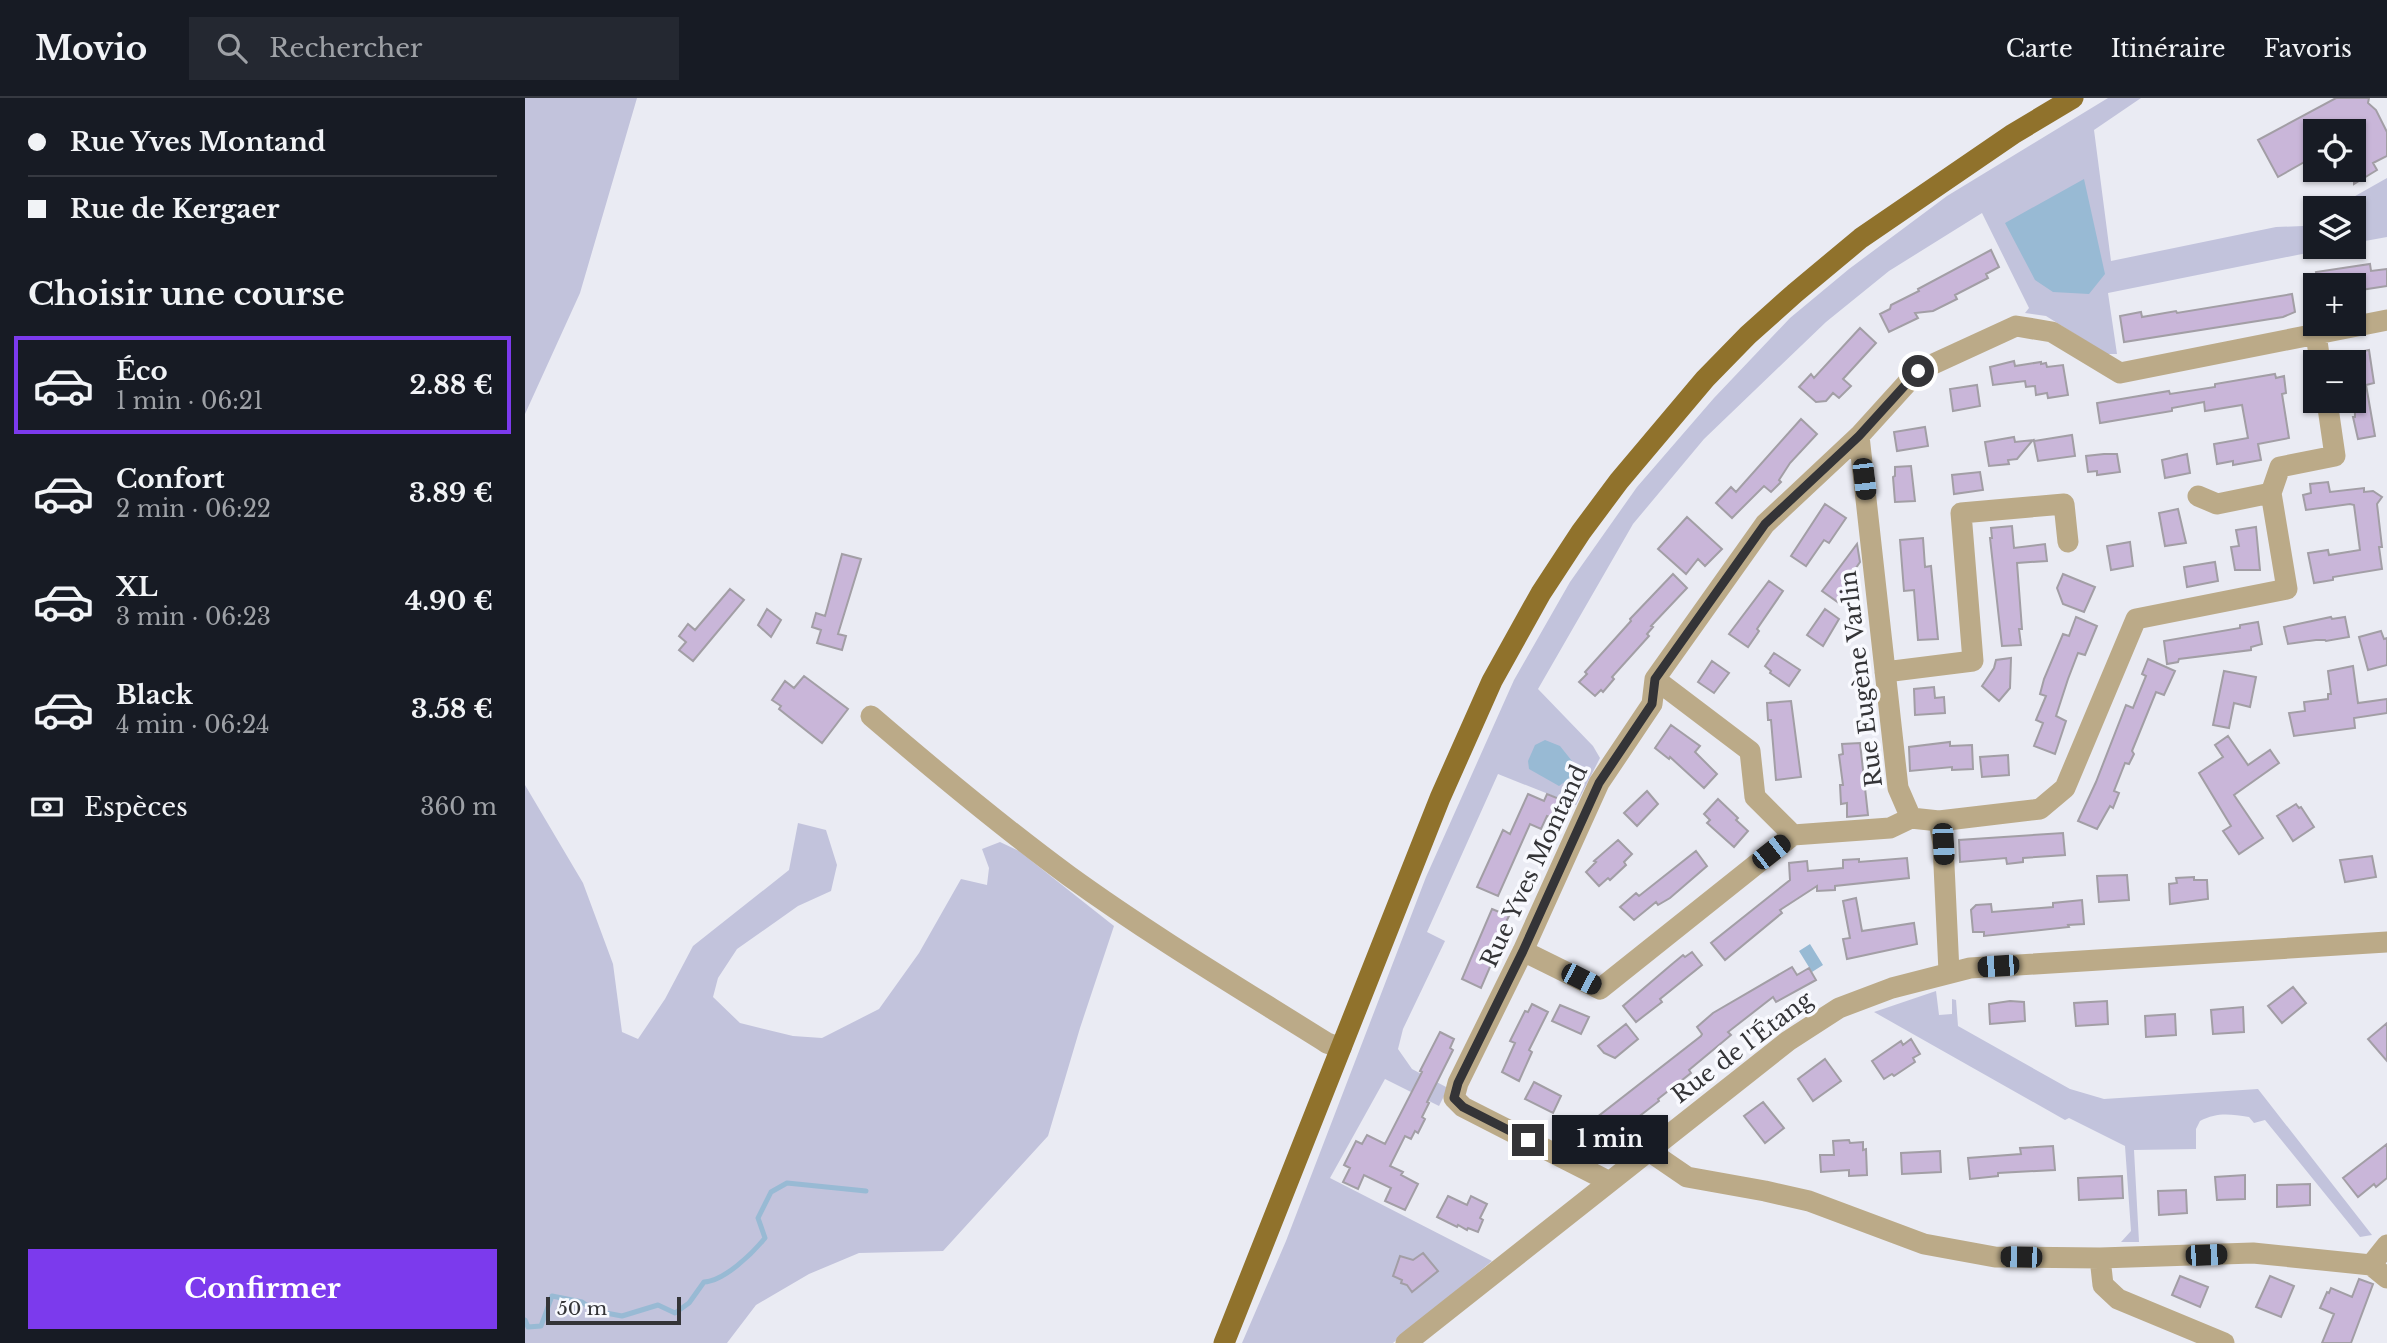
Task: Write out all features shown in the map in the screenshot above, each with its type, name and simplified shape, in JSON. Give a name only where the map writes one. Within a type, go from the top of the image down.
[{"type":"main road","points":[[1224,1343],[1440,798],[1492,681],[1541,593],[1581,531],[1619,481],[1705,379],[1748,335],[1795,293],[1861,238],[2013,134],[2073,98]]},
{"type":"street","name":"Rue Yves Montand","points":[[2366,324],[2387,320]]},
{"type":"street","name":"Rue Yves Montand","points":[[1608,1181],[1463,1107],[1454,1098],[1458,1083],[1523,951],[1599,783],[1652,704],[1655,679],[1765,524],[1859,436],[1918,371],[2016,326],[2052,332],[2120,373],[2306,336]]},
{"type":"street","points":[[1523,951],[1600,989],[1793,835],[1890,828],[1911,818],[1939,821],[2039,809],[2065,788],[2136,619],[2287,589],[2271,493],[2280,467],[2335,456],[2329,413]]},
{"type":"street","name":"Rue Eugène Varlin","points":[[1859,436],[1898,788],[1911,818]]},
{"type":"street","points":[[2198,496],[2217,504],[2271,493]]},
{"type":"street","points":[[1885,671],[1973,661],[1961,513],[2064,504],[2069,542]]},
{"type":"street","points":[[1655,679],[1750,751],[1755,797],[1793,835]]},
{"type":"street","points":[[871,716],[925,763],[1070,876],[1327,1044],[1341,1048]]},
{"type":"street","points":[[1939,821],[1943,844],[1949,972]]},
{"type":"street","name":"Rue de l'Étang","points":[[1406,1343],[1788,1041],[1839,1008],[1892,988],[1949,972],[1998,966],[2387,942]]},
{"type":"street","points":[[1649,1151],[1687,1177],[1809,1201],[1924,1244],[1995,1257],[2100,1258],[2252,1253],[2379,1271],[2387,1245]]},
{"type":"street","points":[[2100,1258],[2103,1285],[2118,1299],[2224,1343]]},
{"type":"shaded area","points":[[525,98],[637,98],[580,293],[525,414]]},
{"type":"shaded area","points":[[2108,98],[2141,98],[2094,130],[2111,261],[2276,227],[2303,226],[2303,254],[2108,293],[2117,354],[2107,354],[2046,316],[2025,313],[2029,308],[1982,213],[1889,271],[1826,322],[1704,439],[1633,524],[1538,689],[1593,746],[1600,758],[1576,805],[1498,774],[1427,932],[1445,941],[1403,1029],[1398,1049],[1412,1069],[1448,1088],[1439,1106],[1385,1079],[1330,1178],[1492,1261],[1393,1343],[1242,1343],[1286,1241],[1426,877],[1514,680],[1570,582],[1637,487],[1714,398],[1790,318],[1849,269],[1947,196]]},
{"type":"shaded area","points":[[2387,178],[2387,237],[2366,241],[2366,196],[2355,196]]},
{"type":"shaded area","points":[[2084,179],[2105,274],[2089,294],[2053,292],[2035,280],[2005,223]]},
{"type":"shaded area","points":[[1545,740],[1560,746],[1576,766],[1573,776],[1559,786],[1529,769],[1528,761],[1535,745]]},
{"type":"shaded area","points":[[525,785],[583,883],[613,964],[622,1032],[638,1039],[665,999],[693,946],[789,870],[798,823],[826,830],[837,865],[831,891],[798,906],[737,949],[718,978],[713,997],[740,1023],[793,1036],[822,1038],[879,1009],[919,953],[961,879],[987,885],[989,868],[982,849],[1000,842],[1019,851],[1114,926],[1048,1136],[943,1251],[859,1253],[809,1274],[756,1305],[727,1343],[525,1343]]},
{"type":"shaded area","points":[[1810,944],[1823,965],[1812,972],[1799,951]]},
{"type":"shaded area","points":[[1936,991],[1939,1015],[1952,1014],[1952,999],[1956,1000],[1958,1026],[2070,1089],[2104,1099],[2258,1089],[2372,1235],[2360,1237],[2265,1120],[2254,1123],[2249,1117],[2224,1114],[2200,1121],[2196,1129],[2196,1149],[2134,1150],[2139,1242],[2121,1242],[2131,1231],[2125,1146],[2069,1118],[2065,1120],[1874,1012]]},
{"type":"building","points":[[2336,98],[2369,98],[2368,103],[2376,110],[2387,132],[2387,156],[2373,163],[2377,170],[2366,177],[2366,119],[2303,119],[2303,163],[2278,177],[2258,140]]},
{"type":"building","points":[[1991,250],[1999,267],[1986,274],[1988,278],[1955,295],[1957,299],[1933,311],[1915,313],[1918,318],[1889,332],[1880,314],[1890,309],[1891,305]]},
{"type":"building","points":[[2370,264],[2371,271],[2387,269],[2387,286],[2366,289],[2366,273],[2316,272]]},
{"type":"building","points":[[2292,294],[2295,312],[2283,317],[2124,342],[2120,316],[2141,312],[2142,317],[2176,311],[2177,313]]},
{"type":"building","points":[[1860,328],[1876,343],[1843,379],[1851,386],[1839,398],[1833,393],[1826,401],[1816,402],[1799,387],[1811,374],[1814,378]]},
{"type":"building","points":[[2369,350],[2374,383],[2366,385],[2366,351]]},
{"type":"building","points":[[2014,361],[2015,366],[2041,362],[2046,363],[2047,367],[2063,365],[2068,395],[2048,398],[2047,393],[2036,395],[2035,386],[2026,387],[2025,381],[1993,385],[1990,367]]},
{"type":"building","points":[[2275,374],[2276,378],[2284,376],[2286,393],[2282,394],[2289,438],[2258,444],[2261,460],[2233,465],[2233,461],[2217,464],[2214,444],[2248,438],[2242,405],[2205,411],[2204,402],[2172,408],[2172,411],[2100,423],[2097,403],[2169,391],[2170,394],[2215,387],[2215,384]]},
{"type":"building","points":[[1977,385],[1980,406],[1953,411],[1950,389]]},
{"type":"building","points":[[2366,385],[2375,436],[2358,439],[2355,413],[2366,413]]},
{"type":"building","points":[[1801,419],[1817,434],[1790,463],[1779,480],[1781,482],[1771,492],[1764,486],[1732,518],[1716,503],[1731,487],[1736,492]]},
{"type":"building","points":[[1925,427],[1928,446],[1897,451],[1894,432]]},
{"type":"building","points":[[2072,435],[2075,456],[2038,461],[2034,441]]},
{"type":"building","points":[[2014,437],[2015,442],[2033,440],[2017,459],[2008,460],[2009,464],[1989,466],[1985,442]]},
{"type":"building","points":[[2117,454],[2120,472],[2097,475],[2097,471],[2088,472],[2086,456]]},
{"type":"building","points":[[2187,454],[2190,473],[2165,478],[2162,460]]},
{"type":"building","points":[[1911,466],[1915,501],[1895,502],[1895,467]]},
{"type":"building","points":[[1980,472],[1983,490],[1954,494],[1952,475]]},
{"type":"building","points":[[2328,482],[2330,492],[2364,488],[2364,492],[2373,491],[2382,497],[2377,504],[2382,569],[2314,583],[2308,553],[2328,550],[2329,555],[2360,550],[2354,505],[2306,510],[2303,495],[2311,493],[2310,484]]},
{"type":"building","points":[[1825,504],[1846,518],[1829,543],[1824,540],[1806,566],[1791,556]]},
{"type":"building","points":[[2178,509],[2186,543],[2165,546],[2159,513]]},
{"type":"building","points":[[1687,517],[1722,549],[1705,566],[1698,559],[1686,574],[1658,549]]},
{"type":"building","points":[[2012,526],[2014,548],[2045,544],[2047,561],[2017,563],[2021,645],[2002,646],[1990,538],[1991,528]]},
{"type":"building","points":[[2256,527],[2260,570],[2235,570],[2231,547],[2239,546],[2236,530]]},
{"type":"building","points":[[1923,538],[1925,567],[1931,566],[1938,639],[1918,640],[1914,590],[1904,591],[1900,540]]},
{"type":"building","points":[[2130,542],[2133,566],[2111,570],[2107,546]]},
{"type":"building","points":[[1857,544],[1860,562],[1847,581],[1852,584],[1839,603],[1822,591]]},
{"type":"building","points":[[842,554],[861,559],[838,634],[846,636],[842,650],[817,643],[821,630],[812,627],[816,613],[825,616]]},
{"type":"building","points":[[2215,562],[2218,581],[2187,587],[2184,567]]},
{"type":"building","points":[[1673,574],[1687,588],[1651,626],[1653,627],[1647,634],[1649,636],[1612,677],[1614,679],[1603,692],[1601,690],[1595,696],[1579,682],[1587,674],[1585,672]]},
{"type":"building","points":[[2063,574],[2095,587],[2084,612],[2063,604],[2057,588]]},
{"type":"building","points":[[1769,581],[1783,591],[1748,647],[1729,634]]},
{"type":"building","points":[[730,589],[744,600],[693,661],[679,650],[686,642],[679,636],[688,624],[695,630]]},
{"type":"building","points":[[767,609],[781,620],[771,637],[758,625]]},
{"type":"building","points":[[1825,609],[1839,619],[1823,646],[1807,635]]},
{"type":"building","points":[[2076,617],[2097,626],[2085,655],[2078,653],[2068,679],[2056,716],[2066,721],[2055,754],[2034,746],[2043,723],[2036,720],[2046,696],[2040,694],[2044,679],[2063,634],[2069,636]]},
{"type":"building","points":[[2331,617],[2345,617],[2349,637],[2288,644],[2284,627]]},
{"type":"building","points":[[2258,622],[2262,644],[2251,647],[2251,650],[2179,659],[2178,662],[2167,664],[2164,641],[2240,628],[2240,625]]},
{"type":"building","points":[[2381,631],[2384,639],[2387,638],[2387,665],[2368,670],[2359,637]]},
{"type":"building","points":[[1774,653],[1800,670],[1789,686],[1770,673],[1765,666]]},
{"type":"building","points":[[2011,658],[2010,688],[1999,701],[1982,686],[1996,660]]},
{"type":"building","points":[[2148,659],[2175,671],[2164,695],[2156,692],[2132,751],[2134,754],[2129,764],[2125,763],[2114,791],[2119,793],[2113,808],[2110,806],[2097,829],[2078,821],[2126,705],[2133,708],[2146,676],[2142,674]]},
{"type":"building","points":[[1712,661],[1729,673],[1714,693],[1698,682]]},
{"type":"building","points":[[2353,666],[2358,703],[2387,699],[2387,713],[2354,718],[2355,728],[2294,736],[2289,713],[2305,711],[2304,702],[2328,699],[2328,694],[2331,694],[2328,671]]},
{"type":"building","points":[[2224,671],[2256,677],[2250,707],[2234,703],[2229,728],[2213,725]]},
{"type":"building","points":[[804,676],[848,709],[822,743],[779,709],[781,706],[772,700],[785,681],[794,688]]},
{"type":"building","points":[[1934,687],[1935,698],[1944,697],[1945,713],[1915,715],[1914,689]]},
{"type":"building","points":[[1791,701],[1801,777],[1776,780],[1767,703]]},
{"type":"building","points":[[1671,725],[1700,746],[1695,752],[1717,774],[1704,788],[1670,757],[1669,759],[1655,748]]},
{"type":"building","points":[[2228,736],[2248,765],[2270,750],[2279,763],[2234,795],[2263,838],[2239,854],[2223,831],[2231,826],[2199,773],[2223,757],[2215,745]]},
{"type":"building","points":[[1950,742],[1950,746],[1972,745],[1973,769],[1952,770],[1952,767],[1910,771],[1909,747]]},
{"type":"building","points":[[1860,743],[1868,815],[1847,817],[1847,803],[1841,804],[1840,785],[1843,785],[1839,755],[1843,754],[1842,744]]},
{"type":"building","points":[[2008,755],[2009,775],[1982,777],[1980,757]]},
{"type":"building","points":[[1647,791],[1658,804],[1637,826],[1624,813]]},
{"type":"building","points":[[1528,794],[1544,801],[1547,794],[1562,800],[1553,818],[1547,816],[1541,829],[1530,824],[1498,896],[1477,887],[1503,830],[1510,834]]},
{"type":"building","points":[[1718,799],[1748,831],[1734,847],[1707,823],[1710,820],[1704,814]]},
{"type":"building","points":[[2296,804],[2314,827],[2293,841],[2277,816]]},
{"type":"building","points":[[2063,833],[2065,855],[2023,858],[2023,862],[2007,864],[2006,858],[1960,862],[1959,840]]},
{"type":"building","points":[[1618,840],[1632,854],[1624,862],[1626,865],[1599,886],[1586,872],[1596,862],[1594,861]]},
{"type":"building","points":[[1696,851],[1707,866],[1670,898],[1658,905],[1656,902],[1634,920],[1620,907],[1636,893],[1639,896]]},
{"type":"building","points":[[2372,856],[2376,877],[2345,882],[2340,860]]},
{"type":"building","points":[[1907,858],[1909,878],[1835,886],[1835,890],[1817,891],[1817,886],[1780,910],[1782,913],[1725,960],[1711,943],[1790,880],[1789,863],[1807,861],[1808,871],[1843,868],[1843,860],[1859,859],[1859,862]]},
{"type":"building","points":[[2127,875],[2129,900],[2099,902],[2097,876]]},
{"type":"building","points":[[2194,877],[2194,880],[2207,880],[2208,899],[2170,904],[2169,884],[2177,883],[2176,878]]},
{"type":"building","points":[[1856,898],[1862,931],[1914,923],[1917,944],[1847,959],[1843,939],[1850,938],[1843,901]]},
{"type":"building","points":[[2082,900],[2084,924],[1984,936],[1984,932],[1973,932],[1971,910],[1976,905],[1991,904],[1992,912],[2053,907],[2053,903]]},
{"type":"building","points":[[1492,909],[1509,916],[1505,924],[1508,925],[1481,988],[1462,979]]},
{"type":"building","points":[[1692,952],[1702,965],[1636,1022],[1623,1006],[1683,955],[1685,957]]},
{"type":"building","points":[[1792,967],[1797,975],[1809,968],[1816,980],[1776,1002],[1773,997],[1728,1032],[1731,1035],[1689,1070],[1691,1073],[1658,1099],[1659,1101],[1602,1145],[1587,1125],[1701,1036],[1697,1027],[1713,1013]]},
{"type":"building","points":[[2293,987],[2306,1003],[2282,1023],[2268,1006]]},
{"type":"building","points":[[2107,1001],[2108,1024],[2076,1026],[2074,1003]]},
{"type":"building","points":[[2024,1002],[2025,1021],[1990,1024],[1989,1004]]},
{"type":"building","points":[[1532,1004],[1548,1012],[1529,1050],[1532,1052],[1519,1081],[1502,1072],[1515,1043],[1510,1041],[1525,1011],[1528,1012]]},
{"type":"building","points":[[1560,1005],[1589,1017],[1581,1034],[1552,1021]]},
{"type":"building","points":[[2243,1007],[2244,1032],[2213,1034],[2211,1010]]},
{"type":"building","points":[[2175,1014],[2176,1035],[2146,1037],[2145,1016]]},
{"type":"building","points":[[2387,1023],[2387,1061],[2368,1039]]},
{"type":"building","points":[[1626,1024],[1638,1039],[1615,1058],[1604,1053],[1598,1046]]},
{"type":"building","points":[[1440,1032],[1454,1039],[1450,1048],[1453,1050],[1427,1102],[1429,1103],[1422,1117],[1425,1119],[1418,1133],[1415,1131],[1411,1139],[1405,1136],[1390,1166],[1418,1184],[1405,1210],[1385,1201],[1391,1188],[1364,1175],[1358,1189],[1343,1182],[1350,1168],[1344,1165],[1356,1141],[1362,1144],[1367,1135],[1385,1144]]},
{"type":"building","points":[[1911,1039],[1920,1054],[1913,1058],[1915,1062],[1894,1076],[1892,1074],[1884,1079],[1872,1061],[1901,1041],[1903,1045]]},
{"type":"building","points":[[1825,1059],[1841,1081],[1813,1101],[1798,1079]]},
{"type":"building","points":[[1534,1082],[1561,1096],[1553,1113],[1525,1099]]},
{"type":"building","points":[[1763,1102],[1784,1128],[1765,1143],[1744,1116]]},
{"type":"building","points":[[1849,1140],[1850,1143],[1863,1142],[1863,1150],[1866,1149],[1867,1175],[1849,1176],[1849,1170],[1821,1172],[1820,1155],[1834,1155],[1833,1141]]},
{"type":"building","points":[[2387,1144],[2387,1178],[2376,1187],[2374,1184],[2358,1197],[2343,1178]]},
{"type":"building","points":[[2053,1146],[2055,1170],[1998,1173],[1998,1176],[1970,1179],[1968,1158],[2021,1154],[2020,1148]]},
{"type":"building","points":[[1940,1151],[1941,1172],[1902,1174],[1901,1153]]},
{"type":"building","points":[[2245,1175],[2245,1199],[2217,1200],[2215,1177]]},
{"type":"building","points":[[2122,1176],[2123,1198],[2079,1200],[2078,1178]]},
{"type":"building","points":[[2310,1184],[2310,1205],[2277,1207],[2277,1185]]},
{"type":"building","points":[[2186,1190],[2187,1213],[2159,1215],[2158,1191]]},
{"type":"building","points":[[1448,1196],[1467,1205],[1471,1196],[1487,1204],[1480,1218],[1483,1220],[1478,1232],[1458,1225],[1457,1227],[1437,1217]]},
{"type":"building","points":[[1423,1253],[1438,1271],[1412,1292],[1407,1285],[1401,1283],[1402,1280],[1393,1276],[1400,1256],[1413,1260]]},
{"type":"building","points":[[2180,1276],[2208,1287],[2200,1307],[2172,1295]]},
{"type":"building","points":[[2270,1276],[2294,1286],[2281,1317],[2256,1307]]},
{"type":"building","points":[[2359,1279],[2373,1284],[2351,1343],[2322,1343],[2334,1314],[2320,1308],[2327,1292],[2329,1293],[2331,1288],[2352,1297]]},
{"type":"waterway","points":[[525,1320],[528,1327],[541,1326],[552,1296],[582,1302],[595,1311],[622,1316],[658,1305],[675,1313],[689,1303],[704,1282],[729,1272],[765,1238],[758,1218],[771,1192],[787,1183],[866,1191]]},
{"type":"route","points":[[1528,1140],[1463,1107],[1454,1098],[1458,1083],[1523,951],[1599,783],[1652,704],[1655,679],[1765,524],[1859,436],[1918,371]]}]
